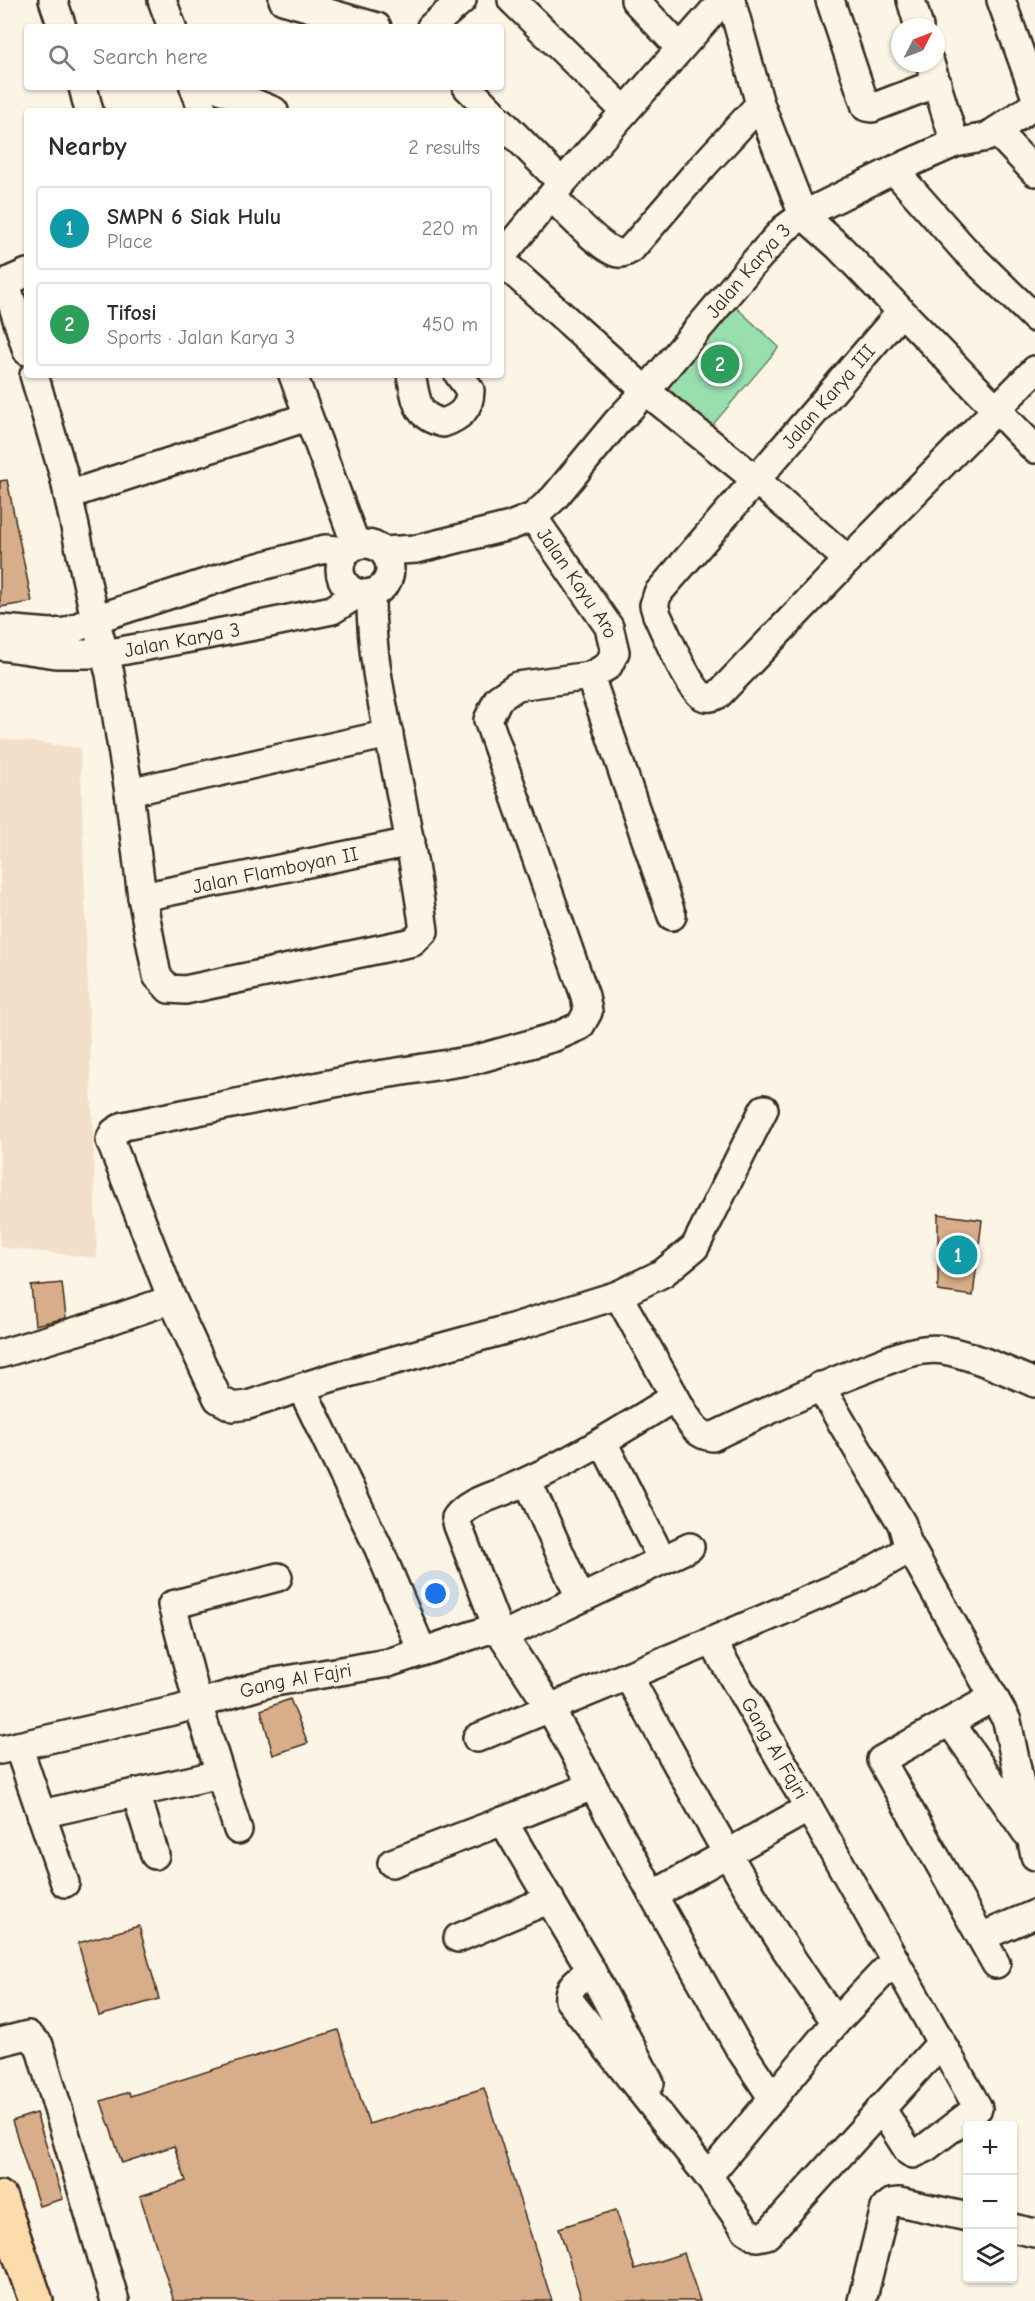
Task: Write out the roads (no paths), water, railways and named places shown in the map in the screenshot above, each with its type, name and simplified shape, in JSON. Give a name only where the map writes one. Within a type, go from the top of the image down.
[{"type":"highway","points":[[2,2211],[36,2301]]},
{"type":"street","points":[[53,0],[61,24]]},
{"type":"street","points":[[162,0],[171,24]]},
{"type":"street","points":[[283,0],[360,16]]},
{"type":"street","points":[[435,24],[462,0]]},
{"type":"street","points":[[512,0],[625,111]]},
{"type":"street","points":[[635,0],[680,48]]},
{"type":"street","points":[[504,255],[557,190],[723,0]]},
{"type":"street","points":[[731,0],[760,104],[803,214],[839,247],[1035,449]]},
{"type":"street","points":[[830,0],[866,106],[872,108],[933,73],[955,143]]},
{"type":"street","points":[[911,0],[916,18]]},
{"type":"street","points":[[1001,0],[1035,95]]},
{"type":"street","points":[[84,90],[88,108]]},
{"type":"street","points":[[195,90],[202,108]]},
{"type":"street","points":[[222,90],[267,108]]},
{"type":"street","points":[[470,90],[488,108]]},
{"type":"street","points":[[504,125],[600,242],[616,253],[622,253],[631,249],[760,104]]},
{"type":"street","name":"Jalan Karya 3","points":[[0,646],[56,654],[105,654],[332,609],[417,549],[510,526],[533,517],[554,498],[784,229],[803,214],[894,170],[955,143],[978,140],[1035,105]]},
{"type":"street","points":[[996,131],[1035,172]]},
{"type":"street","points":[[894,170],[964,249],[1035,318]]},
{"type":"street","points":[[504,262],[646,391],[755,479],[848,560],[1035,370]]},
{"type":"street","points":[[24,274],[11,280],[8,290],[24,341]]},
{"type":"street","name":"Jalan Karya III","points":[[848,560],[719,694],[712,697],[702,695],[685,671],[657,615],[655,601],[658,593],[901,312]]},
{"type":"street","points":[[40,378],[105,654],[129,792],[142,897],[157,976],[169,989],[185,990],[413,942],[424,931],[411,842],[381,695],[371,624],[376,578],[346,585],[340,572],[343,557],[352,548],[293,378]]},
{"type":"street","points":[[412,378],[418,407],[423,415],[444,423],[455,419],[468,407],[470,390],[461,378]]},
{"type":"street","points":[[68,495],[307,417]]},
{"type":"street","name":"Jalan Kayu Aro","points":[[533,517],[609,627],[615,652],[608,666],[590,676]]},
{"type":"street","name":"Jalan Karya 3","points":[[0,629],[67,632],[95,619],[236,573],[325,549],[352,548],[370,544],[376,578]]},
{"type":"street","points":[[672,916],[590,676],[517,686],[498,699],[488,720],[585,996],[588,1012],[580,1026],[555,1037],[474,1060],[359,1078],[118,1129],[110,1140],[172,1299],[218,1399],[233,1407],[248,1405],[330,1378],[512,1328],[618,1295],[663,1273],[695,1247],[764,1109]]},
{"type":"street","points":[[129,792],[389,734]]},
{"type":"street","name":"Jalan Flamboyan II","points":[[142,897],[411,842]]},
{"type":"street","points":[[618,1295],[694,1428],[700,1434],[712,1437],[820,1386],[901,1355],[923,1350],[952,1352],[1035,1383]]},
{"type":"street","points":[[0,1354],[97,1325],[172,1299]]},
{"type":"street","points":[[820,1386],[902,1524],[907,1542],[1007,1721],[1034,1849]]},
{"type":"street","points":[[302,1389],[379,1549],[422,1651]]},
{"type":"street","points":[[675,1397],[603,1442],[528,1482],[471,1504],[456,1518],[501,1631],[550,1708],[738,2046],[772,2097]]},
{"type":"street","points":[[603,1442],[662,1560]]},
{"type":"street","points":[[528,1482],[580,1598]]},
{"type":"street","points":[[477,1738],[861,1577],[899,1555],[906,1549],[907,1542]]},
{"type":"street","name":"Gang Al Fajri","points":[[9,1748],[198,1704],[269,1683],[388,1663],[422,1651],[501,1631],[580,1598],[690,1547]]},
{"type":"street","points":[[238,1830],[198,1704],[172,1605],[278,1577]]},
{"type":"street","name":"Gang Al Fajri","points":[[653,1895],[809,1808],[712,1641]]},
{"type":"street","points":[[628,1676],[727,1853],[810,1986],[836,2022]]},
{"type":"street","points":[[994,1697],[882,1760],[996,1964]]},
{"type":"street","points":[[950,1722],[1034,1849]]},
{"type":"street","points":[[9,1748],[41,1814],[65,1883]]},
{"type":"street","points":[[41,1814],[220,1774]]},
{"type":"street","points":[[392,1863],[593,1786]]},
{"type":"street","points":[[136,1793],[155,1855]]},
{"type":"street","points":[[809,1808],[978,2108],[924,2150],[913,2154],[909,2152],[881,2108]]},
{"type":"street","points":[[503,1821],[591,1970],[677,2136],[746,2230],[757,2237],[767,2235],[941,2043]]},
{"type":"street","points":[[458,1938],[550,1899]]},
{"type":"street","points":[[981,1937],[1035,1914]]},
{"type":"street","points":[[708,2176],[836,2022],[895,1960]]},
{"type":"street","points":[[0,2042],[27,2035],[39,2045],[115,2301]]},
{"type":"street","points":[[862,2301],[885,2208],[891,2203],[899,2202],[963,2216]]},
{"type":"street","points":[[1017,2229],[1035,2233]]},
{"type":"place","name":"Tifosi","points":[[720,364]]},
{"type":"place","name":"SMPN 6 Siak Hulu","points":[[958,1255]]}]
